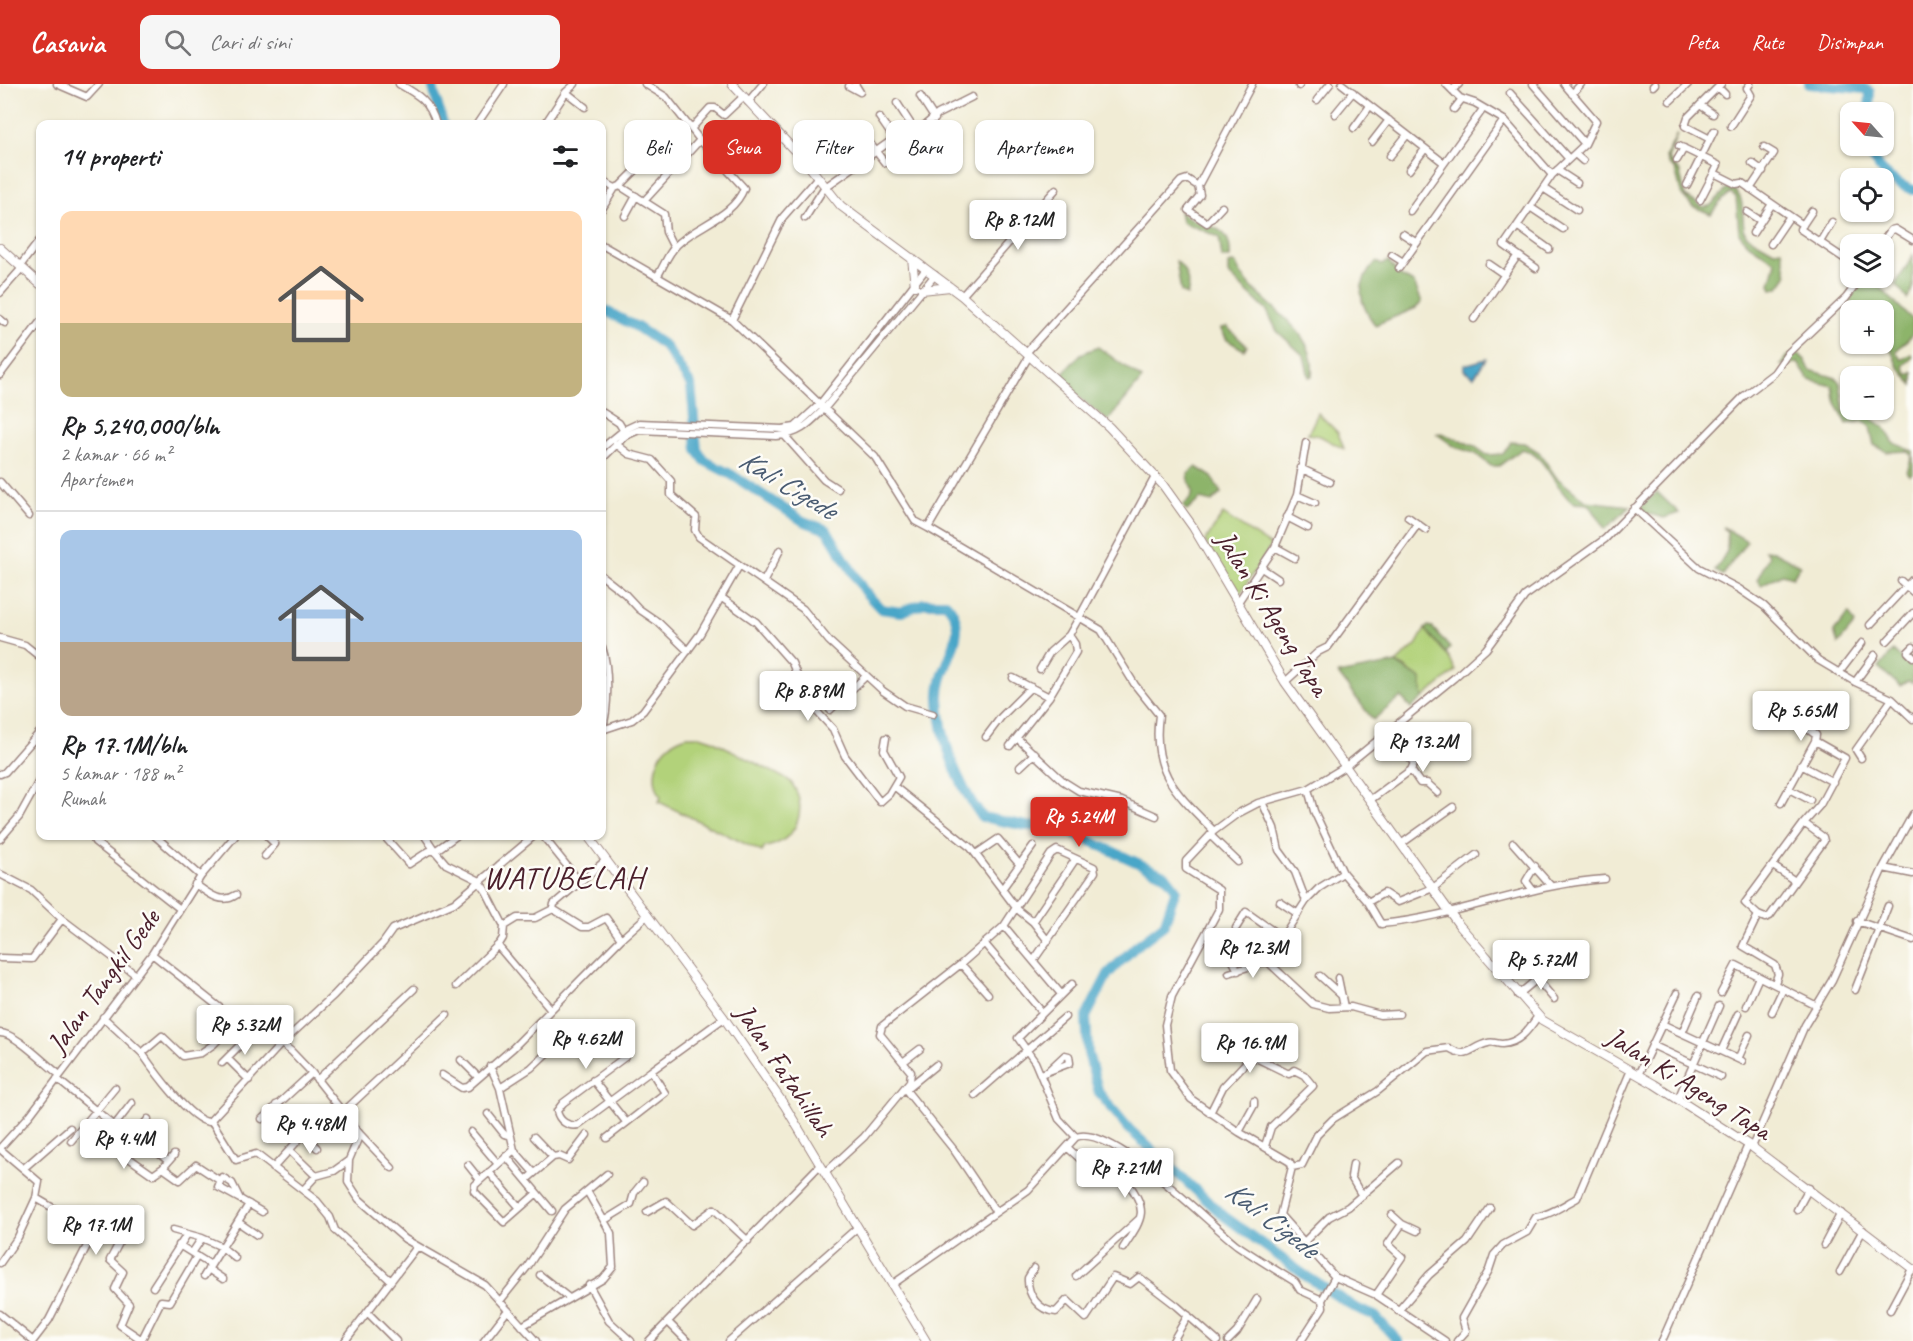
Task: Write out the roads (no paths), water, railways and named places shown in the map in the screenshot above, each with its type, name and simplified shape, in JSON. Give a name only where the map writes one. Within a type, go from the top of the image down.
[{"type":"street","points":[[57,84],[87,97],[99,84]]},
{"type":"street","points":[[399,84],[423,98],[432,110],[435,120]]},
{"type":"street","points":[[480,120],[504,84]]},
{"type":"street","points":[[548,120],[566,92],[575,84]]},
{"type":"street","points":[[645,84],[666,97],[684,120]]},
{"type":"street","name":"Jalan Ki Ageng Tapa","points":[[732,84],[790,145],[841,206],[962,296],[1109,427],[1155,477],[1192,527],[1285,682],[1449,910],[1518,995],[1538,1016],[1558,1030],[1678,1099],[1750,1146],[1809,1188],[1913,1269]]},
{"type":"street","points":[[657,277],[674,248],[689,234],[724,213],[744,190],[734,174],[691,129],[710,108],[726,115],[763,84]]},
{"type":"street","points":[[1222,207],[1207,223],[1188,210],[1200,195],[1198,186],[1252,84]]},
{"type":"street","points":[[1317,100],[1330,84]]},
{"type":"street","points":[[1342,84],[1444,163]]},
{"type":"street","points":[[1446,84],[1462,99],[1475,103],[1503,120],[1555,172],[1577,183]]},
{"type":"street","points":[[1452,90],[1459,84]]},
{"type":"street","points":[[1533,84],[1585,144]]},
{"type":"street","points":[[1536,268],[1504,245],[1555,172],[1585,144],[1596,121],[1564,84]]},
{"type":"street","points":[[1572,94],[1581,84]]},
{"type":"street","points":[[1670,101],[1688,84]]},
{"type":"street","points":[[1731,126],[1751,95],[1747,88],[1750,84]]},
{"type":"street","points":[[1710,139],[1685,126],[1688,117],[1720,86],[1725,94]]},
{"type":"street","points":[[566,92],[585,107]]},
{"type":"street","points":[[1335,114],[1353,92]]},
{"type":"street","points":[[1510,93],[1572,157],[1583,161]]},
{"type":"street","points":[[920,96],[934,120],[938,114],[972,97]]},
{"type":"street","points":[[1454,110],[1462,99]]},
{"type":"street","points":[[897,103],[908,120]]},
{"type":"street","points":[[1700,105],[1713,114]]},
{"type":"street","points":[[1354,128],[1370,106]]},
{"type":"street","points":[[1410,212],[1483,109]]},
{"type":"street","points":[[879,117],[886,126]]},
{"type":"street","points":[[1372,142],[1389,120]]},
{"type":"street","points":[[1392,255],[1401,265],[1503,120]]},
{"type":"street","points":[[1687,185],[1714,131]]},
{"type":"street","points":[[1390,156],[1407,135]]},
{"type":"street","points":[[645,200],[700,140]]},
{"type":"street","points":[[805,218],[824,188],[886,144]]},
{"type":"street","points":[[1677,160],[1681,147],[1718,165],[1700,200]]},
{"type":"street","points":[[1750,189],[1774,153],[1764,147]]},
{"type":"street","points":[[1409,170],[1425,149]]},
{"type":"street","points":[[875,151],[885,163]]},
{"type":"street","points":[[1752,163],[1763,171]]},
{"type":"street","points":[[1714,173],[1750,189],[1803,225]]},
{"type":"street","points":[[606,202],[617,187],[631,174]]},
{"type":"street","points":[[732,320],[783,217],[817,178]]},
{"type":"street","points":[[928,528],[1028,355],[1181,181],[1187,179],[1198,186]]},
{"type":"street","points":[[606,183],[645,200],[664,214],[666,232],[674,248]]},
{"type":"street","points":[[1543,188],[1577,210]]},
{"type":"street","points":[[962,296],[1056,189]]},
{"type":"street","points":[[625,216],[636,196]]},
{"type":"street","points":[[1753,233],[1772,204]]},
{"type":"street","points":[[1530,207],[1563,229]]},
{"type":"street","points":[[1812,211],[1800,229],[1840,256]]},
{"type":"street","points":[[1747,212],[1761,221]]},
{"type":"street","points":[[1771,243],[1790,216]]},
{"type":"street","points":[[1820,242],[1832,222]]},
{"type":"street","points":[[1517,226],[1549,249]]},
{"type":"street","points":[[1888,234],[1895,229],[1913,240]]},
{"type":"street","points":[[1403,234],[1417,243]]},
{"type":"street","points":[[0,294],[36,246]]},
{"type":"street","points":[[606,247],[732,320],[875,457],[915,521],[1101,630],[1135,685],[1157,711],[1156,741],[1166,777],[1238,862]]},
{"type":"street","points":[[0,248],[36,280]]},
{"type":"street","points":[[1474,319],[1518,255]]},
{"type":"street","points":[[912,258],[918,288]]},
{"type":"street","points":[[1490,264],[1505,275]]},
{"type":"street","points":[[918,288],[926,269]]},
{"type":"street","points":[[705,428],[785,436],[805,428],[918,288],[934,275]]},
{"type":"street","points":[[918,288],[950,287]]},
{"type":"street","points":[[1445,1341],[1376,1295],[1334,1279],[1280,1215],[1292,1167],[1290,1162],[1210,1113],[1179,1086],[1170,1070],[1165,1025],[1172,996],[1220,909],[1219,890],[1186,869],[1185,865],[1212,833],[1237,814],[1262,802],[1308,789],[1346,766],[1486,649],[1525,596],[1605,539],[1744,396],[1774,374],[1788,353],[1846,298],[1854,288]]},
{"type":"street","points":[[0,375],[36,327]]},
{"type":"street","points":[[606,445],[625,433],[639,430],[676,427],[788,428],[795,426],[822,406]]},
{"type":"street","points":[[606,415],[619,423],[625,433]]},
{"type":"street","points":[[606,455],[625,433]]},
{"type":"street","points":[[785,436],[824,480],[838,489]]},
{"type":"street","points":[[1238,602],[1275,547],[1297,495],[1306,443]]},
{"type":"street","points":[[616,444],[629,454],[652,460],[671,481],[671,495],[696,517],[697,535],[803,609],[829,641],[866,676],[904,706],[933,714]]},
{"type":"street","points":[[1300,468],[1330,483]]},
{"type":"street","points":[[1040,669],[1050,652],[1069,635],[1155,477]]},
{"type":"street","points":[[0,482],[29,516]]},
{"type":"street","points":[[1297,495],[1316,503]]},
{"type":"street","points":[[1634,508],[1699,568],[1739,588],[1764,606],[1818,660],[1855,682],[1892,699],[1913,719]]},
{"type":"street","points":[[1287,517],[1308,528]]},
{"type":"street","points":[[1408,518],[1426,530]]},
{"type":"street","points":[[1285,682],[1318,652],[1328,647],[1418,524]]},
{"type":"street","points":[[1275,547],[1295,558]]},
{"type":"street","points":[[764,581],[780,550]]},
{"type":"street","points":[[606,728],[636,717],[688,651],[722,598],[739,566]]},
{"type":"street","points":[[1263,568],[1278,579]]},
{"type":"street","points":[[606,579],[639,609],[658,622],[688,651]]},
{"type":"street","points":[[1870,626],[1904,583],[1913,579]]},
{"type":"street","points":[[1904,583],[1913,591]]},
{"type":"street","points":[[722,598],[756,622],[792,663],[808,702],[833,729],[838,746],[879,801],[895,787],[899,776],[884,750],[886,738]]},
{"type":"street","points":[[1887,641],[1913,613]]},
{"type":"street","points":[[1010,746],[1048,697],[1076,652],[1075,644],[1069,635]]},
{"type":"street","points":[[0,638],[25,645],[36,654]]},
{"type":"street","points":[[1839,673],[1862,643]]},
{"type":"street","points":[[1913,647],[1908,652],[1913,657]]},
{"type":"street","points":[[1855,682],[1875,655]]},
{"type":"street","points":[[606,663],[608,706],[606,714]]},
{"type":"street","points":[[830,710],[866,676]]},
{"type":"street","points":[[1013,678],[1048,697]]},
{"type":"street","points":[[986,737],[1001,717],[1031,687]]},
{"type":"street","points":[[1861,758],[1856,750],[1892,699]]},
{"type":"street","points":[[1781,802],[1815,741],[1816,735],[1794,718],[1803,702]]},
{"type":"street","points":[[1370,800],[1411,770],[1414,763],[1388,733]]},
{"type":"street","points":[[1017,738],[1063,782],[1079,791],[1122,801],[1156,816]]},
{"type":"street","points":[[1804,824],[1825,839],[1770,916],[1765,918],[1758,915],[1745,903],[1804,824],[1820,805],[1845,758],[1815,741]]},
{"type":"street","points":[[0,774],[36,744]]},
{"type":"street","points":[[1020,767],[1035,753]]},
{"type":"street","points":[[1801,765],[1833,782]]},
{"type":"street","points":[[1411,770],[1420,783],[1427,783],[1438,793]]},
{"type":"street","points":[[0,840],[19,817],[36,786]]},
{"type":"street","points":[[895,787],[976,854],[1017,909],[1033,922],[1048,941]]},
{"type":"street","points":[[1308,789],[1314,811],[1343,873],[1368,902],[1381,924],[1532,889],[1605,879]]},
{"type":"street","points":[[1789,789],[1810,800]]},
{"type":"street","points":[[1262,802],[1274,828],[1279,850],[1295,872],[1306,901]]},
{"type":"street","points":[[1401,844],[1453,807]]},
{"type":"street","points":[[1662,1341],[1805,1025],[1833,980],[1857,921],[1883,868],[1910,824],[1913,814]]},
{"type":"street","points":[[976,854],[998,839],[1020,865]]},
{"type":"street","points":[[94,840],[180,909]]},
{"type":"street","points":[[160,840],[201,876]]},
{"type":"street","name":"Jalan Tangkil Gede","points":[[0,1149],[59,1077],[152,954],[201,876],[231,840]]},
{"type":"street","points":[[265,856],[275,844],[271,840]]},
{"type":"street","points":[[388,840],[409,864],[450,840]]},
{"type":"street","points":[[428,840],[446,864],[478,880],[493,902],[504,926],[502,939],[498,945],[456,986]]},
{"type":"street","points":[[103,1017],[142,1053],[163,1082],[200,1119],[206,1122],[211,1120],[282,1043],[334,995],[401,924],[453,903],[529,840]]},
{"type":"street","points":[[546,840],[579,881]]},
{"type":"street","name":"Jalan Fatahillah","points":[[591,840],[724,1018],[803,1133],[822,1169],[926,1341]]},
{"type":"street","points":[[1513,843],[1551,886]]},
{"type":"street","points":[[1002,889],[1033,846]]},
{"type":"street","points":[[906,1089],[912,1077],[880,1032],[895,1014],[961,964],[1004,926],[1055,850],[1094,867],[1095,872],[1034,960]]},
{"type":"street","points":[[1368,902],[1384,893],[1398,902],[1433,888],[1476,855]]},
{"type":"street","points":[[504,926],[517,918],[535,918],[553,909],[554,904],[606,860]]},
{"type":"street","points":[[1033,922],[1075,860]]},
{"type":"street","points":[[1532,889],[1526,881],[1535,866]]},
{"type":"street","points":[[1773,866],[1795,881]]},
{"type":"street","points":[[1883,868],[1913,874]]},
{"type":"street","points":[[1229,973],[1268,959],[1306,901],[1319,888],[1343,873]]},
{"type":"street","points":[[0,874],[31,890],[62,919],[136,975]]},
{"type":"street","points":[[195,885],[218,898],[230,899],[236,895]]},
{"type":"street","points":[[1280,902],[1298,914]]},
{"type":"street","points":[[1856,990],[1888,906]]},
{"type":"street","points":[[553,909],[582,927],[588,927],[606,918],[621,939]]},
{"type":"street","points":[[1236,928],[1246,912],[1283,938]]},
{"type":"street","points":[[442,1075],[464,1088],[513,1048],[550,1008],[648,915]]},
{"type":"street","points":[[1758,915],[1743,946],[1775,965],[1778,974],[1775,983]]},
{"type":"street","points":[[0,958],[32,959],[62,919]]},
{"type":"street","points":[[1857,921],[1913,940]]},
{"type":"street","points":[[1004,926],[1061,994]]},
{"type":"street","points":[[984,943],[1042,1012]]},
{"type":"street","points":[[1248,943],[1268,959],[1313,1004],[1329,1008],[1344,1007],[1380,1015],[1399,1014]]},
{"type":"street","points":[[498,945],[550,1008]]},
{"type":"street","points":[[152,954],[252,1033],[272,1037],[282,1043],[312,1073],[342,1113],[392,1168]]},
{"type":"street","points":[[1230,955],[1238,971]]},
{"type":"street","points":[[961,964],[988,994]]},
{"type":"street","points":[[1721,993],[1734,966],[1775,983],[1782,991],[1817,1006]]},
{"type":"street","points":[[1518,995],[1549,969]]},
{"type":"street","points":[[1320,976],[1342,997]]},
{"type":"street","points":[[1746,1006],[1759,976]]},
{"type":"street","points":[[1338,978],[1344,1007]]},
{"type":"street","points":[[1537,979],[1554,999]]},
{"type":"street","points":[[1072,984],[1018,1038],[1041,1074],[1059,1119],[1077,1137]]},
{"type":"street","points":[[317,1080],[414,989]]},
{"type":"street","points":[[1772,1012],[1782,991]]},
{"type":"street","points":[[1457,1341],[1466,1331],[1462,1318],[1499,1249],[1527,1233],[1536,1217],[1548,1216],[1557,1207],[1577,1198],[1634,1073],[1652,1045],[1677,993]]},
{"type":"street","points":[[1682,1033],[1698,996]]},
{"type":"street","points":[[1678,1099],[1695,1065],[1719,1005]]},
{"type":"street","points":[[895,1014],[901,1020]]},
{"type":"street","points":[[1721,1051],[1738,1014]]},
{"type":"street","points":[[342,1113],[447,1016]]},
{"type":"street","points":[[1292,1167],[1302,1165],[1317,1135],[1333,1119],[1378,1091],[1428,1051],[1449,1048],[1458,1053],[1466,1053],[1486,1043],[1512,1042],[1522,1037],[1538,1016]]},
{"type":"street","points":[[975,1095],[1065,1017]]},
{"type":"street","points":[[625,1057],[563,1103],[557,1111],[560,1118],[567,1124],[578,1125],[724,1018]]},
{"type":"street","points":[[142,1053],[162,1036],[171,1047],[175,1046],[182,1056],[201,1053],[214,1044],[236,1021]]},
{"type":"street","points":[[1662,1024],[1740,1060],[1749,1035]]},
{"type":"street","points":[[249,1080],[224,1060],[252,1033]]},
{"type":"street","points":[[0,1034],[7,1034],[32,1051],[41,1062],[114,1126],[168,1161]]},
{"type":"street","points":[[1652,1045],[1721,1077]]},
{"type":"street","points":[[500,1088],[531,1068],[551,1049]]},
{"type":"street","points":[[903,1062],[920,1049]]},
{"type":"street","points":[[1210,1113],[1223,1087],[1252,1056],[1288,1074],[1294,1070],[1301,1073],[1313,1086],[1271,1127],[1265,1146]]},
{"type":"street","points":[[461,1060],[478,1077]]},
{"type":"street","points":[[649,1341],[822,1169],[864,1137],[906,1089],[936,1065]]},
{"type":"street","points":[[490,1066],[500,1088],[514,1150],[534,1173]]},
{"type":"street","points":[[1041,1074],[1050,1069]]},
{"type":"street","points":[[607,1138],[665,1093],[651,1071]]},
{"type":"street","points":[[262,1119],[312,1073]]},
{"type":"street","points":[[593,1080],[626,1122]]},
{"type":"street","points":[[71,1141],[115,1088]]},
{"type":"street","points":[[906,1089],[954,1150],[996,1212]]},
{"type":"street","points":[[1239,1132],[1254,1101]]},
{"type":"street","points":[[107,1135],[132,1103]]},
{"type":"street","points":[[276,1105],[317,1148]]},
{"type":"street","points":[[273,1168],[303,1135],[337,1105]]},
{"type":"street","points":[[488,1114],[504,1134],[509,1135]]},
{"type":"street","points":[[148,1119],[125,1148],[126,1156],[150,1174],[163,1168],[174,1155]]},
{"type":"street","points":[[211,1120],[236,1160],[253,1153],[304,1189],[327,1212],[334,1230],[391,1281]]},
{"type":"street","points":[[24,1168],[70,1128]]},
{"type":"street","points":[[471,1132],[498,1164]]},
{"type":"street","points":[[360,1134],[349,1160],[351,1188],[389,1226],[417,1247],[474,1278],[500,1301],[536,1341]]},
{"type":"street","points":[[892,1284],[1028,1190],[1077,1137],[1084,1134],[1097,1138],[1134,1159],[1236,1244],[1295,1282],[1300,1290],[1323,1297]]},
{"type":"street","points":[[526,1180],[553,1157],[559,1156],[568,1160],[586,1135]]},
{"type":"street","points":[[534,1137],[553,1157]]},
{"type":"street","points":[[1068,1148],[1104,1181]]},
{"type":"street","points":[[0,1149],[39,1182],[36,1198],[18,1237],[0,1263]]},
{"type":"street","points":[[514,1150],[473,1187],[474,1191],[502,1222],[537,1193]]},
{"type":"street","points":[[290,1151],[316,1176]]},
{"type":"street","points":[[506,1156],[552,1210]]},
{"type":"street","points":[[1123,1248],[1139,1218],[1141,1200],[1128,1183],[1134,1159]]},
{"type":"street","points":[[304,1189],[316,1176],[334,1171],[349,1160]]},
{"type":"street","points":[[1304,1242],[1329,1217],[1362,1196],[1399,1162]]},
{"type":"street","points":[[1353,1164],[1351,1177],[1362,1196]]},
{"type":"street","points":[[163,1168],[180,1180],[196,1165],[219,1180]]},
{"type":"street","points":[[468,1165],[480,1180]]},
{"type":"street","points":[[489,1172],[520,1208]]},
{"type":"street","points":[[500,1301],[528,1266],[565,1209],[607,1174]]},
{"type":"street","points":[[219,1180],[225,1177],[237,1189],[240,1199]]},
{"type":"street","points":[[219,1180],[220,1189],[262,1212]]},
{"type":"street","points":[[605,1220],[631,1204],[634,1193],[642,1182]]},
{"type":"street","points":[[1797,1210],[1809,1188]]},
{"type":"street","points":[[522,1326],[603,1279],[613,1267],[611,1233],[587,1191]]},
{"type":"street","points":[[0,1314],[33,1341],[49,1320],[70,1274],[94,1234],[92,1230],[36,1198]]},
{"type":"street","points":[[647,1212],[666,1201],[692,1225],[714,1209],[748,1241]]},
{"type":"street","points":[[204,1276],[249,1204]]},
{"type":"street","points":[[1398,1311],[1429,1275],[1467,1242],[1490,1208]]},
{"type":"street","points":[[1824,1245],[1841,1214]]},
{"type":"street","points":[[1392,1215],[1402,1224],[1418,1231]]},
{"type":"street","points":[[1076,1276],[1139,1218]]},
{"type":"street","points":[[238,1222],[257,1235]]},
{"type":"street","points":[[1376,1295],[1402,1257],[1388,1244],[1402,1224]]},
{"type":"street","points":[[729,1341],[858,1227]]},
{"type":"street","points":[[173,1230],[222,1247],[235,1258]]},
{"type":"street","points":[[1840,1272],[1863,1230]]},
{"type":"street","points":[[153,1287],[166,1260],[186,1236]]},
{"type":"street","points":[[118,1243],[109,1259],[123,1272],[115,1289],[129,1304],[120,1325],[142,1340],[161,1301],[170,1302],[201,1238]]},
{"type":"street","points":[[179,1245],[223,1279]]},
{"type":"street","points":[[345,1341],[417,1247]]},
{"type":"street","points":[[1034,1268],[1028,1281],[1031,1296],[1053,1313],[1067,1300],[1087,1318],[1114,1276],[1131,1284],[1140,1277],[1217,1341]]},
{"type":"street","points":[[1890,1310],[1913,1269]]},
{"type":"street","points":[[540,1275],[569,1298]]},
{"type":"street","points":[[1301,1341],[1323,1307],[1323,1297],[1334,1279]]},
{"type":"street","points":[[589,1286],[609,1321],[631,1341]]},
{"type":"street","points":[[1228,1341],[1237,1332],[1257,1299]]},
{"type":"street","points":[[484,1341],[508,1310]]},
{"type":"street","points":[[367,1312],[396,1341]]},
{"type":"street","points":[[1173,1341],[1188,1315]]},
{"type":"street","points":[[668,1322],[687,1341]]},
{"type":"water","points":[[1486,359],[1474,377],[1464,370],[1464,365]]},
{"type":"waterway","name":"Kali Cigede","points":[[432,84],[442,120]]},
{"type":"waterway","points":[[1809,84],[1865,89],[1870,92],[1870,102]]},
{"type":"waterway","points":[[1871,156],[1885,173],[1898,183],[1913,190]]},
{"type":"waterway","name":"Kali Cigede","points":[[606,311],[637,327],[665,346],[691,385],[697,450],[705,461],[732,475],[803,521],[827,530],[864,591],[881,609],[901,612],[924,603],[946,603],[954,614],[957,626],[953,649],[940,686],[940,713],[946,745],[958,775],[982,817],[1027,826],[1060,827],[1166,876],[1176,889],[1164,925],[1135,947],[1108,974],[1086,1017],[1088,1053],[1099,1093],[1130,1130],[1224,1216],[1306,1276],[1354,1307],[1375,1316],[1398,1341]]},
{"type":"district","name":"WATUBELAH","points":[[564,877]]}]
